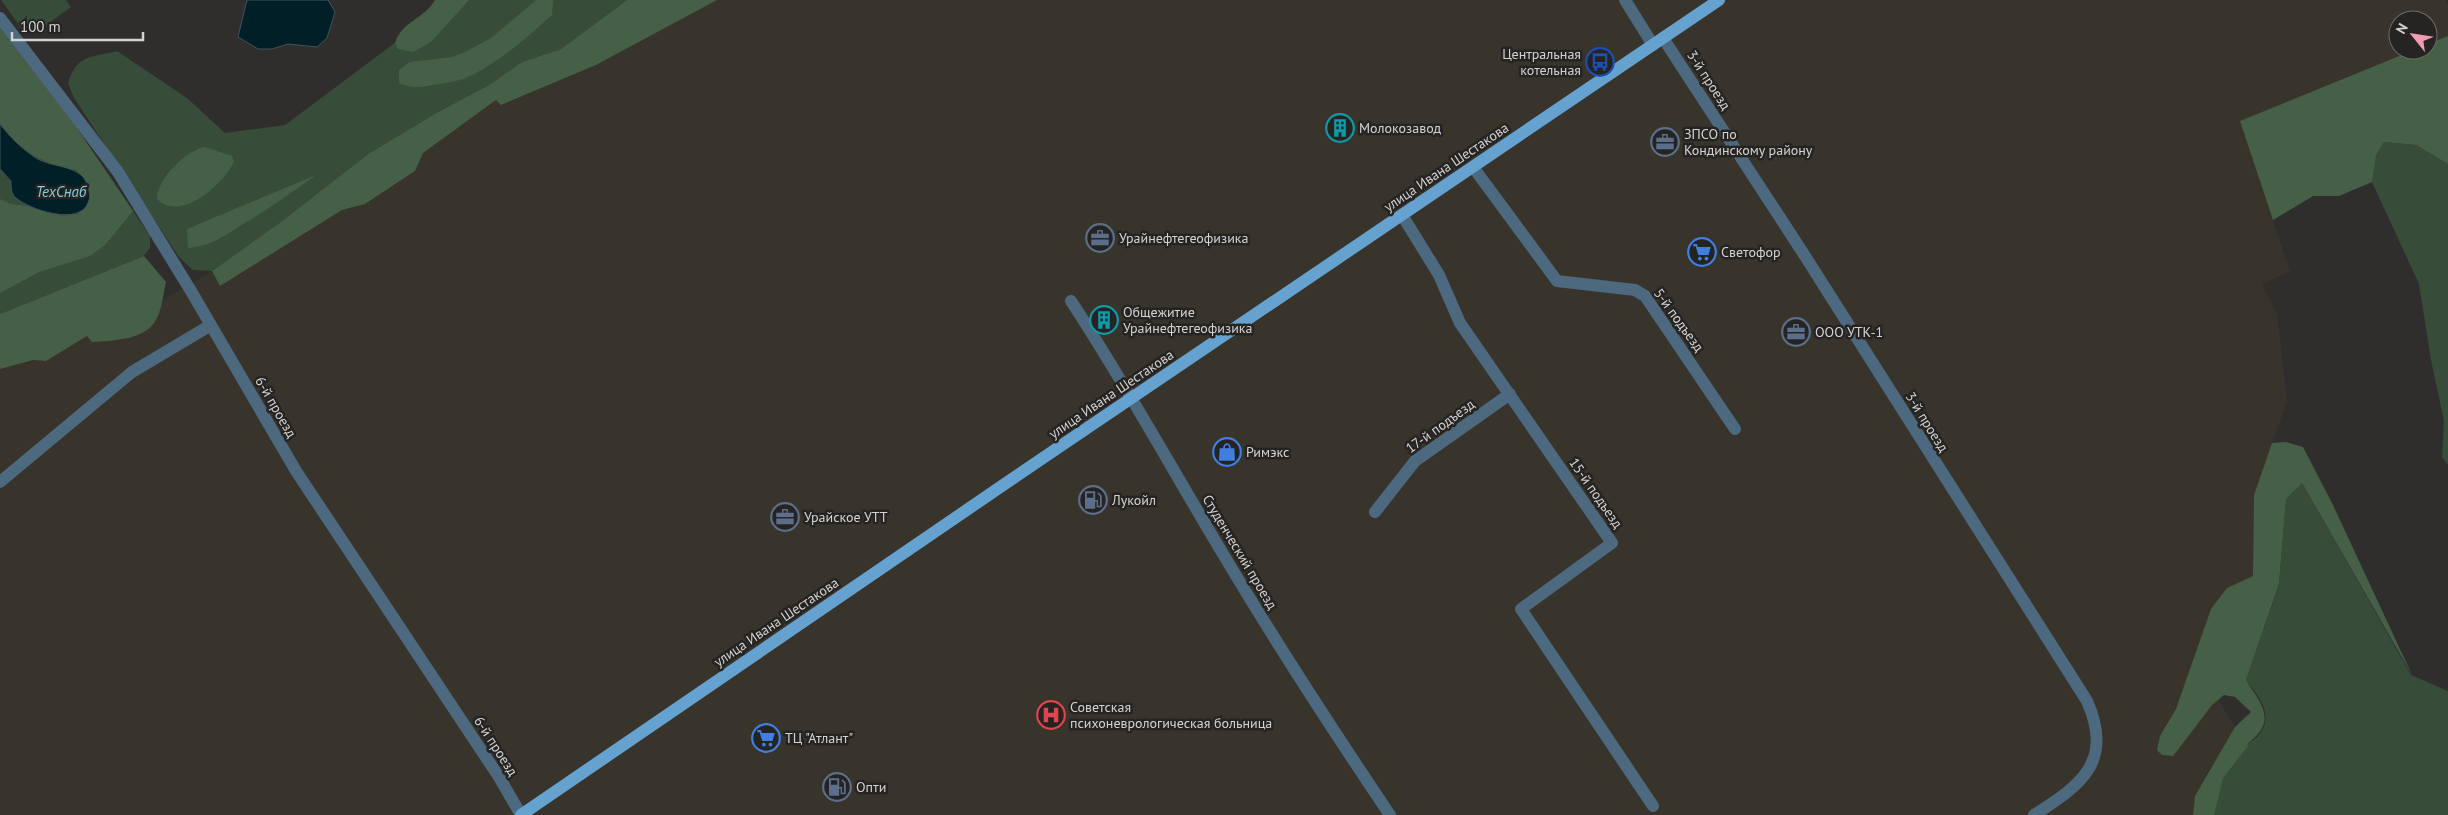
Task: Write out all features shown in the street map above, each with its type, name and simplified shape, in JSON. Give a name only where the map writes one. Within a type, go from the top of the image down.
[{"type":"main road","name":"улица Ивана Шестакова","points":[[521,815],[1131,398],[1719,0]]},
{"type":"street","name":"3-й проезд","points":[[1625,0],[1658,41],[1780,216],[2087,701],[2096,724],[2097,747],[2093,759],[2079,784],[2034,815]]},
{"type":"street","name":"6-й проезд","points":[[0,18],[118,172],[292,464],[494,769],[521,815]]},
{"type":"street","name":"5-й подъезд","points":[[1473,167],[1557,281],[1635,290],[1645,296],[1735,429]]},
{"type":"street","name":"15-й подъезд","points":[[1402,215],[1439,275],[1460,323],[1612,543],[1521,609],[1653,806]]},
{"type":"street","name":"Студенческий проезд","points":[[1071,301],[1307,691],[1390,815]]},
{"type":"street","points":[[0,482],[132,372],[210,325]]},
{"type":"street","name":"17-й подъезд","points":[[1375,512],[1415,461],[1510,394]]},
{"type":"shaded area","points":[[717,0],[2445,0],[2448,5],[2448,36],[2438,40],[2438,10],[2388,10],[2388,60],[2404,60],[2261,184],[2290,271],[2262,284],[2277,314],[2287,401],[2254,495],[2253,592],[2194,660],[2235,727],[2195,796],[2193,815],[0,815],[0,369],[33,360],[46,361],[87,336],[93,342],[212,271],[220,285],[342,210],[365,204],[415,171],[423,153],[496,100],[502,105],[596,65]]},
{"type":"green space","points":[[1,0],[66,0],[71,7],[38,31],[24,32]]},
{"type":"green space","points":[[435,0],[469,0],[431,42],[413,52],[398,49],[395,43],[398,36],[408,25],[425,12]]},
{"type":"green space","points":[[437,0],[627,0],[561,49],[522,62],[489,85],[438,112],[368,154],[282,221],[212,271],[193,270],[179,257],[74,98],[68,83],[80,62],[117,51],[187,98],[225,133],[285,125],[408,33]]},
{"type":"green space","points":[[536,0],[553,0],[552,15],[510,51],[487,67],[463,79],[452,82],[416,87],[399,83],[399,70],[410,62],[452,57],[465,52],[491,38]]},
{"type":"green space","points":[[627,0],[717,0],[596,65],[501,105],[496,100],[423,153],[415,171],[365,204],[342,210],[220,286],[212,271],[282,221],[368,154],[438,112],[489,85],[522,62],[561,49]]},
{"type":"green space","points":[[0,28],[74,124],[150,236],[150,248],[144,256],[0,314],[0,169],[11,181],[13,190],[18,198],[26,204],[47,212],[78,214],[0,124]]},
{"type":"green space","points":[[0,28],[74,124],[133,211],[105,245],[90,256],[39,272],[0,293],[0,199],[11,204],[35,207],[62,216],[78,214],[77,170],[54,165],[34,155],[16,142],[0,124]]},
{"type":"green space","points":[[2448,36],[2448,164],[2416,145],[2384,142],[2376,155],[2372,182],[2339,196],[2313,196],[2273,220],[2240,121],[2389,60],[2438,60],[2438,40]]},
{"type":"green space","points":[[2384,142],[2416,145],[2448,164],[2448,465],[2442,457],[2444,421],[2431,360],[2419,284],[2372,182],[2374,157]]},
{"type":"green space","points":[[205,147],[232,156],[234,162],[221,180],[211,190],[189,204],[167,205],[157,199],[162,183],[181,159],[197,149]]},
{"type":"green space","points":[[316,175],[225,236],[204,245],[188,248],[187,229]]},
{"type":"green space","points":[[144,256],[166,282],[159,314],[149,329],[134,336],[117,340],[92,342],[87,336],[46,361],[33,360],[0,369],[0,314]]},
{"type":"green space","points":[[2286,442],[2303,447],[2333,505],[2412,675],[2302,483],[2286,499],[2279,584],[2246,680],[2262,705],[2265,720],[2257,736],[2247,744],[2248,746],[2223,778],[2214,815],[2193,815],[2195,796],[2235,727],[2251,712],[2235,697],[2224,695],[2212,705],[2173,756],[2162,755],[2157,750],[2160,736],[2176,709],[2211,609],[2227,588],[2253,576],[2254,495],[2272,443]]},
{"type":"green space","points":[[2302,483],[2411,675],[2448,691],[2448,815],[2205,815],[2214,790],[2228,764],[2238,750],[2257,737],[2263,729],[2265,722],[2264,707],[2246,680],[2279,585],[2286,499]]},
{"type":"water","points":[[247,0],[328,0],[335,12],[327,38],[317,47],[288,44],[272,49],[258,49],[238,37]]},
{"type":"water","name":"ТехСнаб","points":[[0,124],[16,142],[36,158],[75,171],[81,175],[89,190],[88,203],[83,210],[75,214],[54,214],[23,203],[14,196],[11,181],[0,169]]},
{"type":"place","name":"Центральная котельная","points":[[1600,62]]},
{"type":"place","name":"Молокозавод","points":[[1340,128]]},
{"type":"place","name":"ЗПСО по Кондинскому району","points":[[1665,142]]},
{"type":"place","name":"Урайнефтегеофизика","points":[[1100,238]]},
{"type":"place","name":"Светофор","points":[[1702,252]]},
{"type":"place","name":"Общежитие Урайнефтегеофизика","points":[[1104,320]]},
{"type":"place","name":"ООО УТК-1","points":[[1796,332]]},
{"type":"place","name":"Римэкс","points":[[1227,452]]},
{"type":"place","name":"Лукойл","points":[[1093,500]]},
{"type":"place","name":"Урайское УТТ","points":[[785,517]]},
{"type":"place","name":"Советская психоневрологическая больница","points":[[1051,715]]},
{"type":"place","name":"ТЦ \"Атлант\"","points":[[766,738]]},
{"type":"place","name":"Опти","points":[[837,787]]}]
